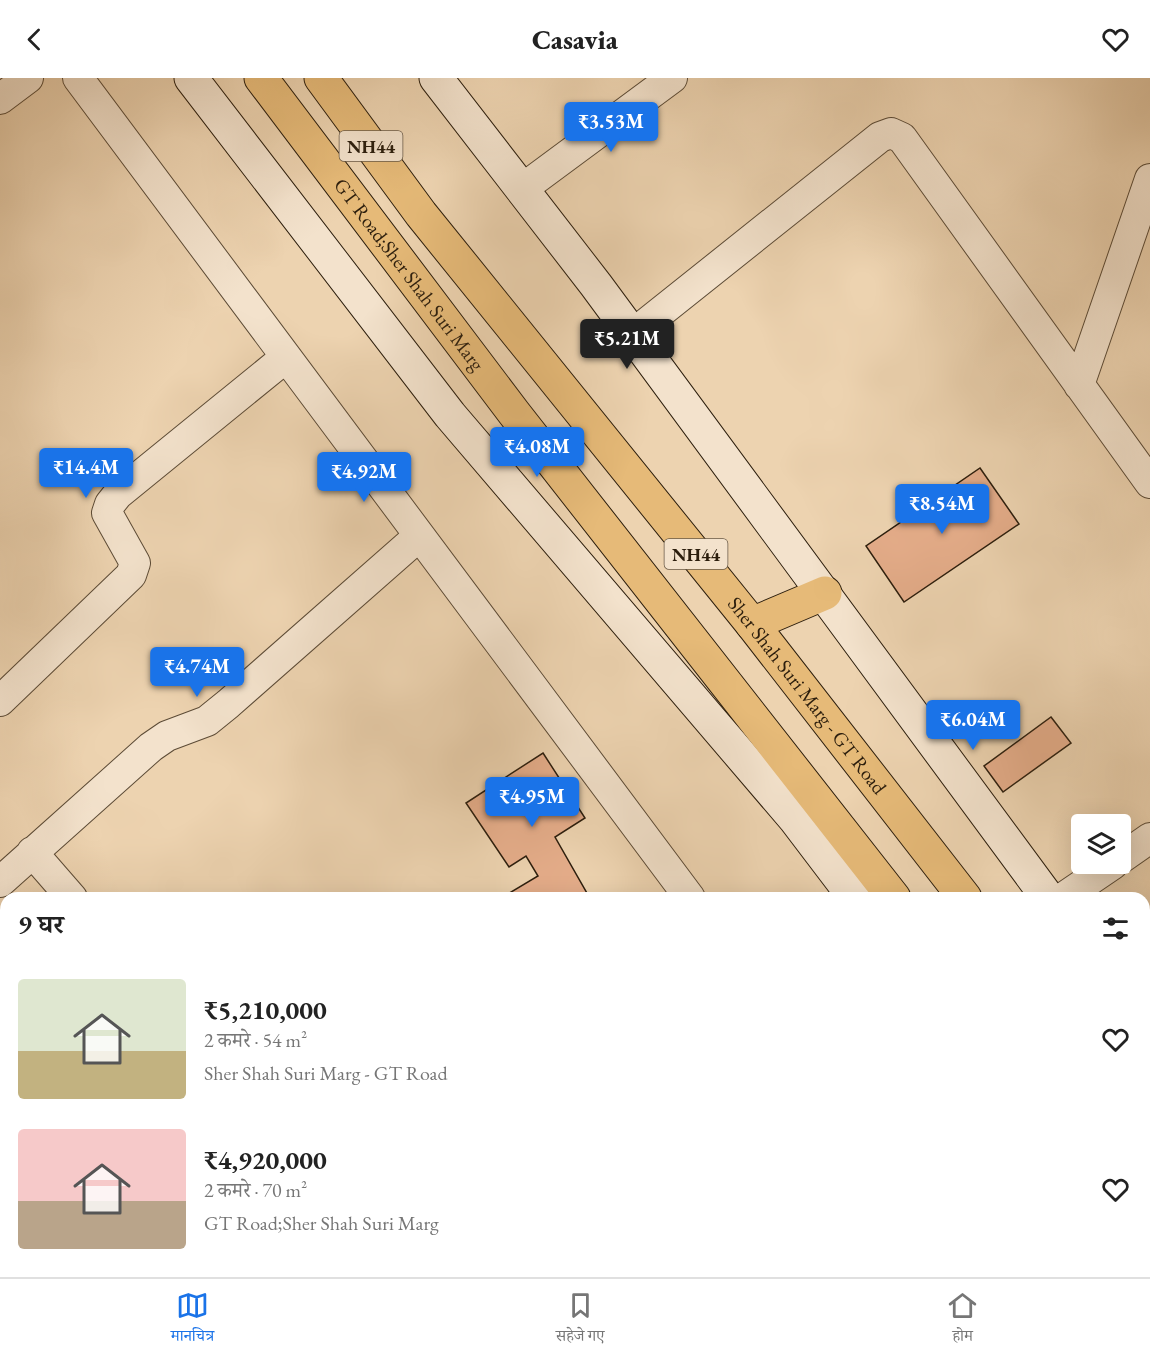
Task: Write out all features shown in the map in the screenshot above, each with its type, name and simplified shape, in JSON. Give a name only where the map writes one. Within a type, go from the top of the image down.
[{"type":"highway","name":"GT Road;Sher Shah Suri Marg","points":[[261,78],[514,413],[889,892]]},
{"type":"highway","name":"Sher Shah Suri Marg - GT Road","points":[[321,78],[421,214],[752,624],[960,892]]},
{"type":"highway","points":[[752,624],[825,593]]},
{"type":"main road","points":[[191,78],[450,415],[795,819],[850,892]]},
{"type":"main road","points":[[436,78],[633,334],[1044,892]]},
{"type":"street","points":[[0,99],[28,78]]},
{"type":"street","points":[[78,78],[686,892]]},
{"type":"street","points":[[522,189],[653,84]]},
{"type":"street","points":[[633,334],[865,148],[880,137],[891,133],[902,138],[1150,483]]},
{"type":"street","points":[[1079,385],[1150,179]]},
{"type":"street","points":[[0,701],[131,575],[135,563],[107,513],[110,504],[118,494],[285,358]]},
{"type":"street","points":[[0,882],[151,747],[167,736],[207,720],[228,704],[419,536]]},
{"type":"street","points":[[1131,851],[1150,838]]},
{"type":"street","points":[[32,852],[67,892]]},
{"type":"street","points":[[1072,892],[1098,874]]},
{"type":"building","points":[[980,468],[1019,524],[904,602],[866,546]]},
{"type":"building","points":[[1051,717],[1071,743],[1003,792],[984,766]]},
{"type":"building","points":[[543,753],[585,818],[555,837],[586,892],[511,892],[538,876],[526,856],[509,867],[466,803]]}]
